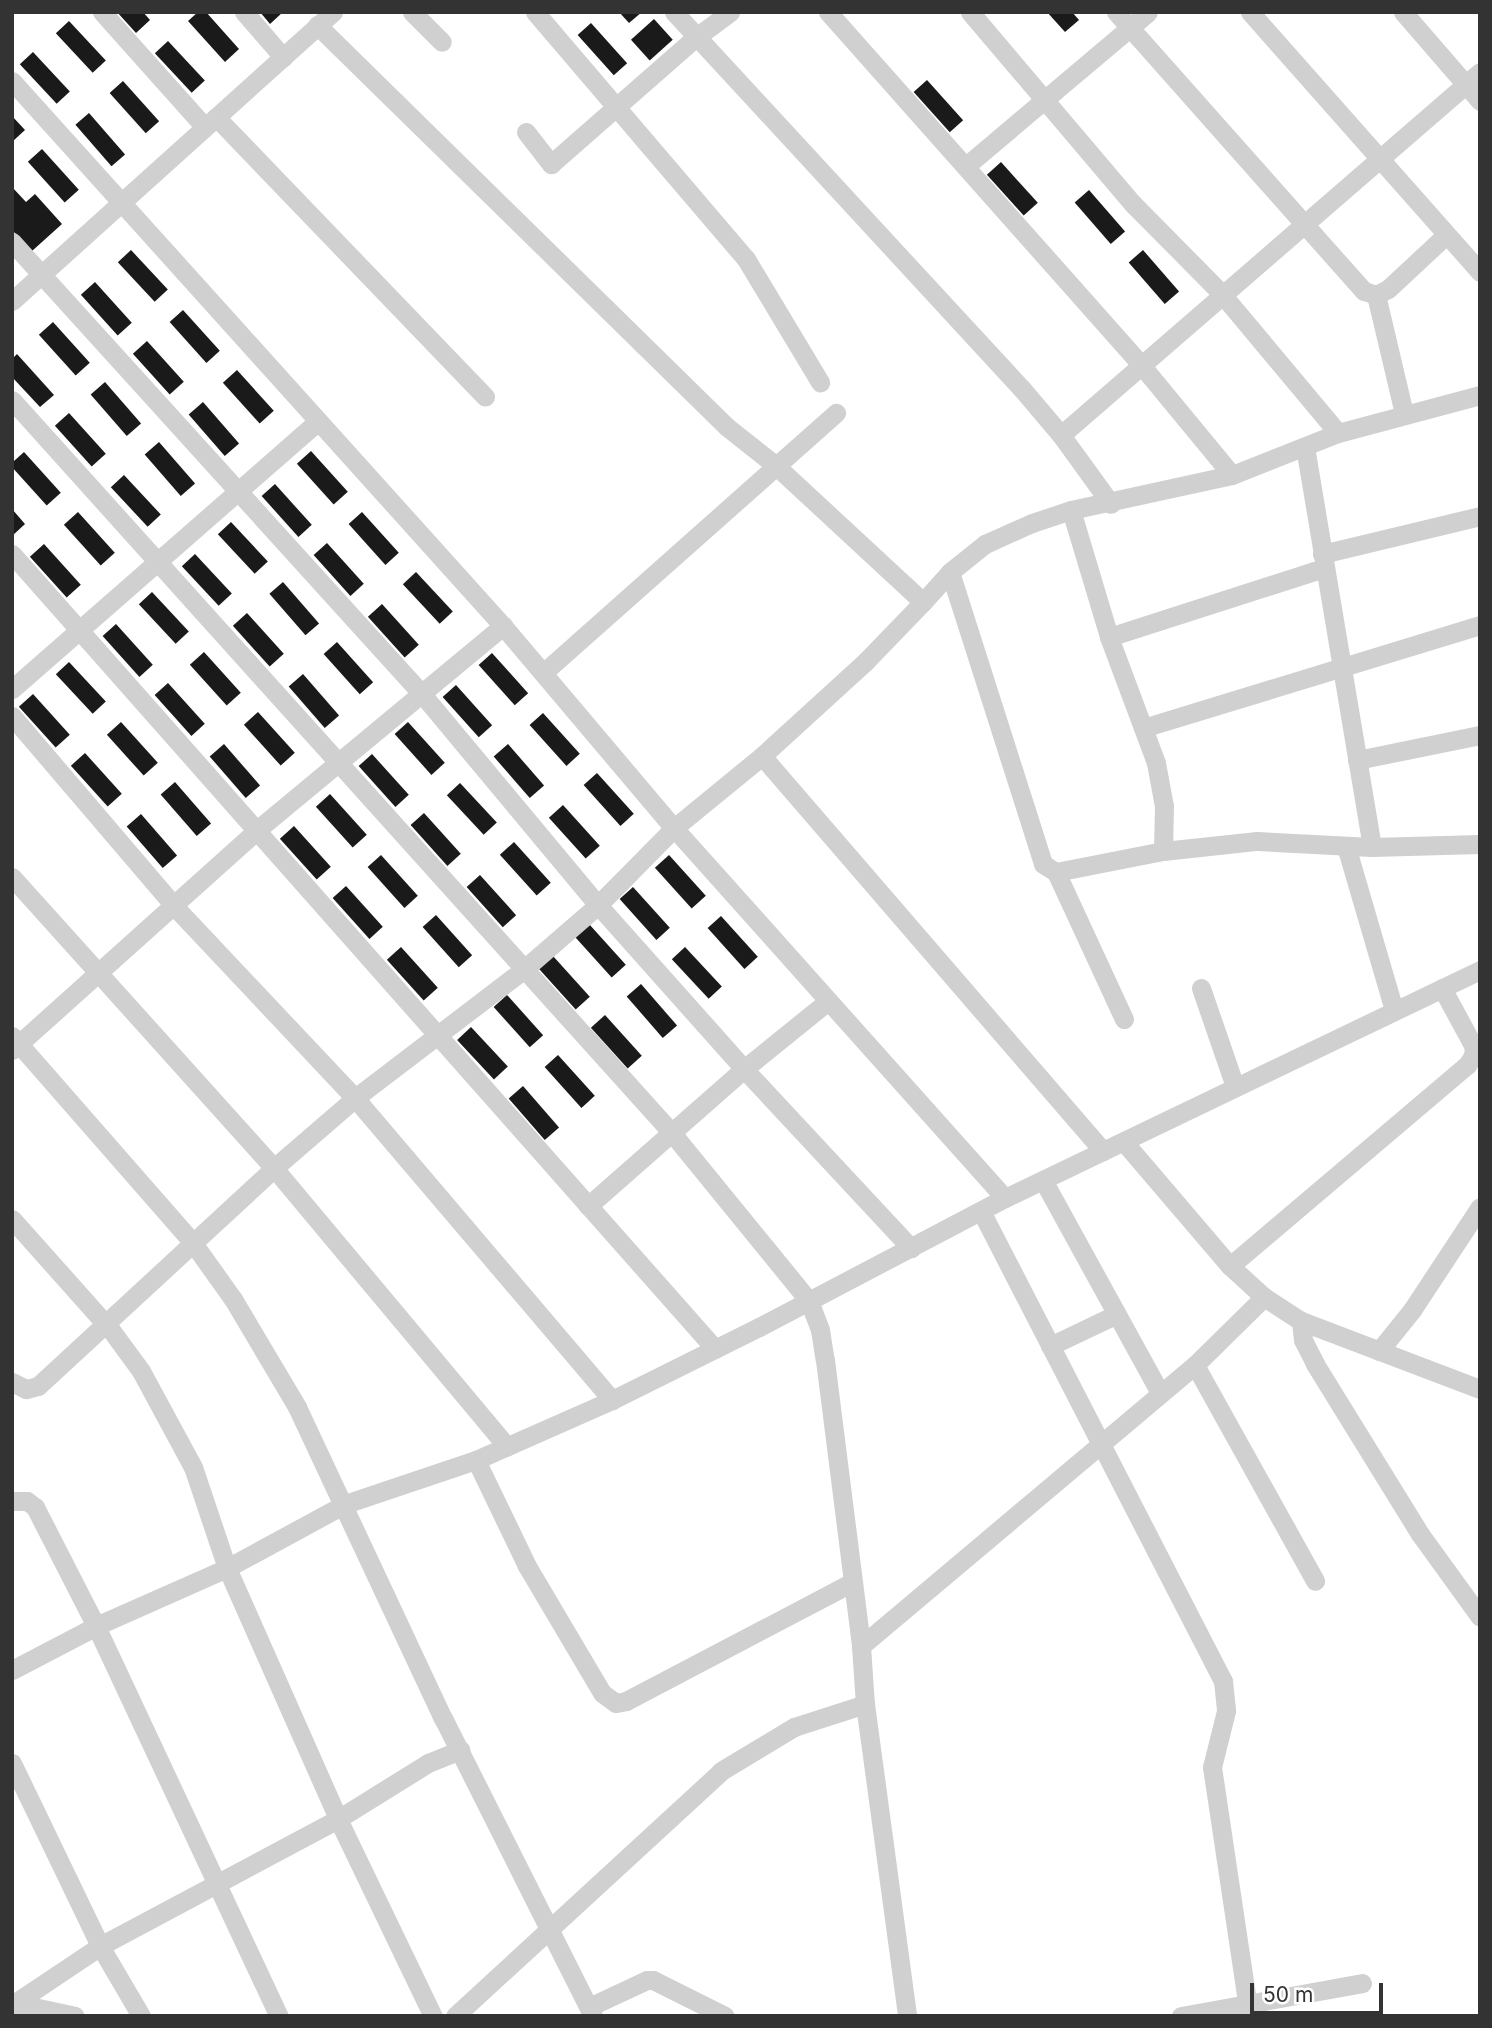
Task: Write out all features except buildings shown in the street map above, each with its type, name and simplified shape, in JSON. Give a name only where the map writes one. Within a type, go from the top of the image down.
[{"type":"street","points":[[102,12],[485,397]]},
{"type":"street","points":[[244,12],[283,57]]},
{"type":"street","points":[[12,301],[332,12]]},
{"type":"street","points":[[412,12],[442,42]]},
{"type":"street","points":[[535,12],[746,259],[820,382]]},
{"type":"street","points":[[674,12],[695,38],[1022,389],[1061,435],[1111,503]]},
{"type":"street","points":[[526,132],[551,164],[695,38],[730,12]]},
{"type":"street","points":[[828,12],[1142,366],[1232,475]]},
{"type":"street","points":[[971,12],[1046,97],[1133,204],[1221,293],[1338,433]]},
{"type":"street","points":[[1116,12],[1364,291],[1376,295],[1388,289],[1446,234]]},
{"type":"street","points":[[966,166],[1147,12]]},
{"type":"street","points":[[1250,12],[1480,272]]},
{"type":"street","points":[[1403,12],[1473,78],[1480,101]]},
{"type":"street","points":[[317,25],[727,427],[775,465],[923,602]]},
{"type":"street","points":[[1061,435],[1142,366],[1221,293],[1473,78]]},
{"type":"street","points":[[12,81],[503,626],[674,828],[1005,1198]]},
{"type":"street","points":[[12,242],[422,694],[598,905],[744,1069],[911,1248]]},
{"type":"street","points":[[1376,295],[1404,413]]},
{"type":"street","points":[[12,1382],[26,1389],[38,1387],[274,1168],[355,1098],[523,970],[598,905],[674,828],[762,756],[866,661],[950,572],[985,544],[1071,510],[1232,475],[1338,433],[1404,413],[1480,395]]},
{"type":"street","points":[[12,400],[160,560],[338,764],[672,1133],[809,1300],[820,1330],[825,1360],[861,1646],[865,1704],[907,2016]]},
{"type":"street","points":[[543,673],[836,413]]},
{"type":"street","points":[[12,689],[317,422]]},
{"type":"street","points":[[1305,447],[1372,847]]},
{"type":"street","points":[[1071,510],[1109,637],[1162,783],[1163,851]]},
{"type":"street","points":[[1109,637],[1323,561],[1480,516]]},
{"type":"street","points":[[12,554],[715,1349]]},
{"type":"street","points":[[950,572],[1037,851],[1043,864],[1056,872],[1124,1019]]},
{"type":"street","points":[[1143,728],[1480,625]]},
{"type":"street","points":[[503,626],[257,830],[100,975],[15,1044],[193,1243],[233,1299],[296,1407],[345,1504],[461,1750],[591,2011],[647,1980],[653,1980],[725,2016]]},
{"type":"street","points":[[12,716],[173,906],[355,1098],[612,1400]]},
{"type":"street","points":[[1357,760],[1480,736]]},
{"type":"street","points":[[762,756],[1103,1152]]},
{"type":"street","points":[[1056,872],[1163,851],[1257,841],[1372,847],[1480,844]]},
{"type":"street","points":[[1346,846],[1394,1010]]},
{"type":"street","points":[[12,877],[274,1168],[507,1447]]},
{"type":"street","points":[[12,1670],[96,1626],[227,1567],[345,1504],[476,1460],[612,1400],[1005,1198],[1480,970]]},
{"type":"street","points":[[1201,988],[1235,1087]]},
{"type":"street","points":[[1230,1266],[1476,1058],[1474,1047],[1442,988]]},
{"type":"street","points":[[588,1206],[744,1069],[828,1001]]},
{"type":"street","points":[[1124,1142],[1230,1266],[1264,1297],[1301,1321],[1480,1389]]},
{"type":"street","points":[[1043,1180],[1160,1393]]},
{"type":"street","points":[[1380,1351],[1412,1310],[1480,1207]]},
{"type":"street","points":[[981,1210],[1223,1681],[1226,1711],[1212,1767],[1248,2009]]},
{"type":"street","points":[[12,1219],[106,1324],[141,1371],[192,1467],[227,1567],[338,1819],[433,2016]]},
{"type":"street","points":[[861,1646],[1195,1365],[1264,1297]]},
{"type":"street","points":[[1050,1346],[1116,1314]]},
{"type":"street","points":[[1301,1321],[1303,1340],[1315,1364],[1420,1534],[1480,1617]]},
{"type":"street","points":[[1195,1365],[1315,1581]]},
{"type":"street","points":[[476,1460],[527,1566],[602,1693],[616,1703],[626,1701],[853,1582]]},
{"type":"street","points":[[12,1501],[27,1501],[35,1507],[96,1626],[218,1881],[279,2016]]},
{"type":"street","points":[[455,2016],[721,1771],[794,1727],[865,1704]]},
{"type":"street","points":[[13,2004],[100,1946],[338,1819],[428,1763],[461,1750]]},
{"type":"street","points":[[12,1763],[100,1946],[141,2016]]},
{"type":"street","points":[[1181,2016],[1248,2009],[1362,1983]]},
{"type":"street","points":[[13,2004],[75,2016]]}]
